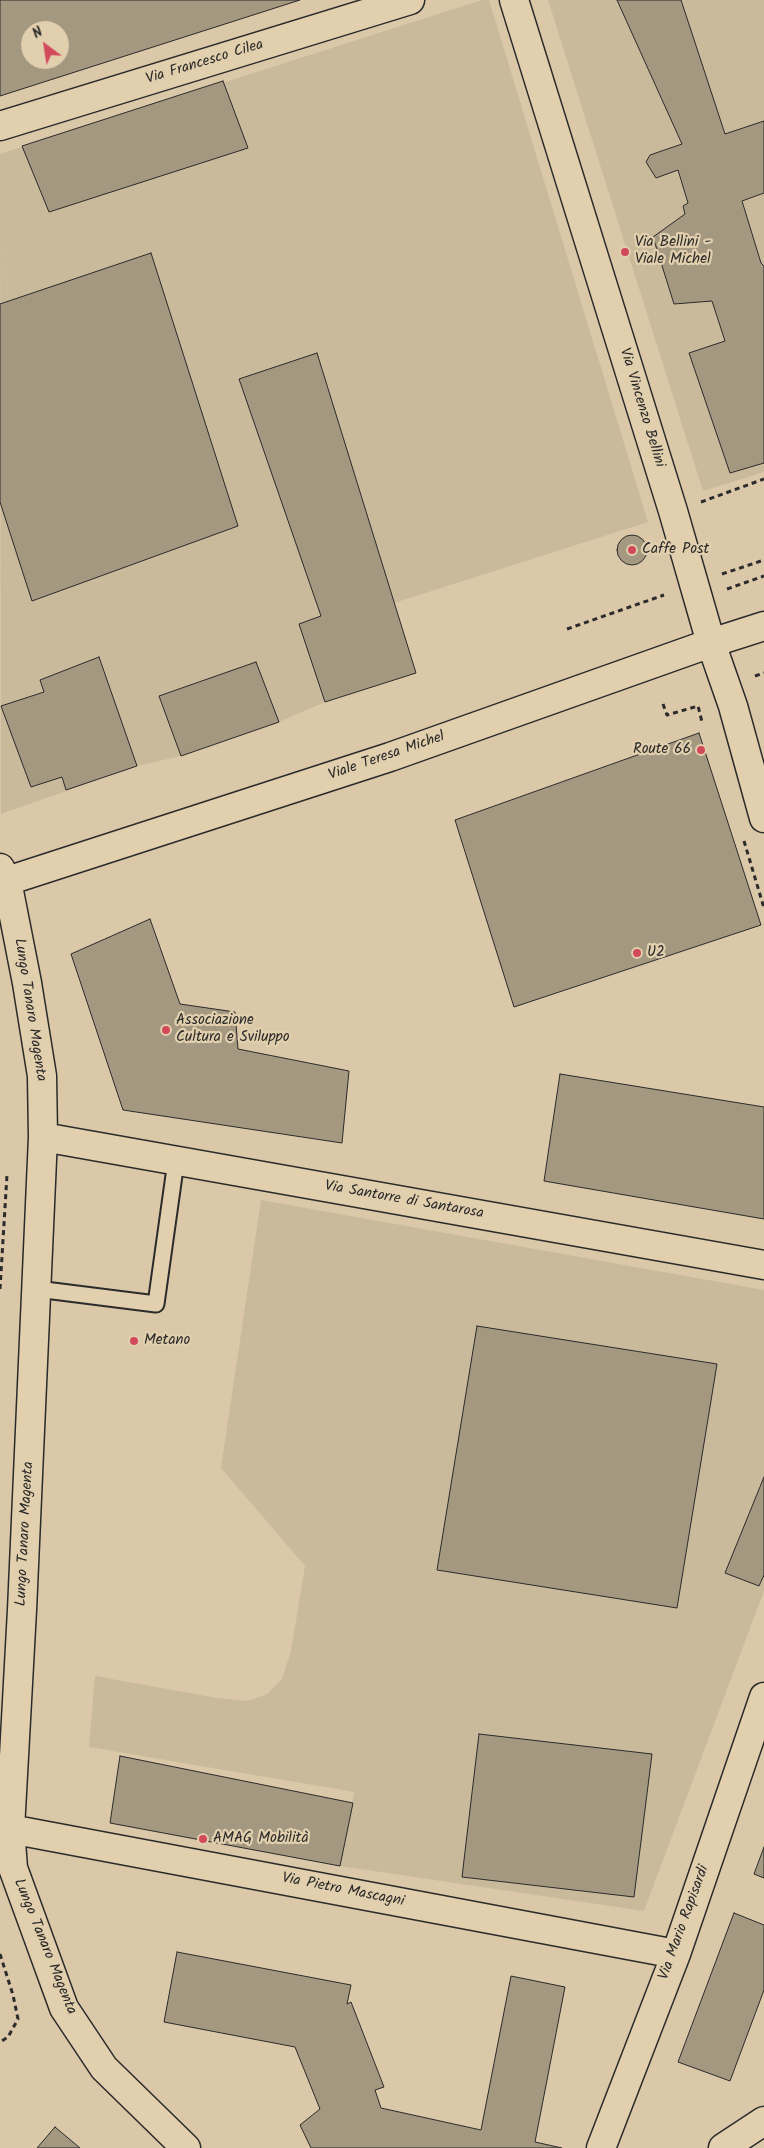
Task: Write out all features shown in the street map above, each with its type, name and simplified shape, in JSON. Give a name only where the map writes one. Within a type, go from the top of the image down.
[{"type":"street","name":"Via Francesco Cilea","points":[[0,126],[410,0]]},
{"type":"street","name":"Via Vincenzo Bellini","points":[[514,0],[673,511],[711,643],[733,706],[764,818]]},
{"type":"street","name":"Viale Teresa Michel","points":[[3,874],[390,757],[764,626]]},
{"type":"street","name":"Lungo Tanaro Magenta","points":[[3,874],[27,984],[42,1076],[43,1137],[10,1829],[13,1868],[64,2008],[104,2068],[186,2148]]},
{"type":"street","name":"Via Santorre di Santarosa","points":[[43,1137],[764,1265]]},
{"type":"street","name":"Via Mario Rapisardi","points":[[601,2148],[676,1954],[764,1697]]},
{"type":"street","name":"Via Pietro Mascagni","points":[[10,1829],[676,1954]]},
{"type":"street","points":[[723,2148],[764,2121]]},
{"type":"lane","points":[[37,1288],[156,1304],[176,1161]]},
{"type":"path","points":[[673,511],[764,479]]},
{"type":"path","points":[[0,1289],[8,1170]]},
{"type":"path","points":[[0,1954],[13,1995],[18,2019],[8,2036],[0,2042]]},
{"type":"shaded area","points":[[482,0],[489,0],[648,522],[394,603],[416,673],[325,702],[279,722],[181,756],[137,766],[1,814],[0,154]]},
{"type":"shaded area","points":[[548,0],[764,0],[764,472],[703,491]]},
{"type":"shaded area","points":[[261,1200],[764,1290],[764,1591],[644,1911],[340,1866],[354,1792],[89,1747],[95,1676],[217,1698],[248,1701],[267,1694],[282,1679],[291,1651],[305,1566],[221,1468]]},
{"type":"building","points":[[0,0],[300,0],[0,96]]},
{"type":"building","points":[[617,0],[681,0],[725,134],[764,121],[764,193],[742,201],[761,263],[764,266],[764,463],[730,473],[689,353],[725,341],[712,301],[674,304],[653,237],[685,214],[683,206],[688,203],[678,170],[656,178],[646,162],[650,155],[682,144]]},
{"type":"building","points":[[223,81],[248,148],[49,212],[22,146]]},
{"type":"building","points":[[151,253],[238,526],[32,601],[0,502],[0,304]]},
{"type":"building","points":[[317,353],[416,673],[325,702],[299,624],[321,616],[239,379]]},
{"type":"building","name":"Caffe Post","points":[[632,535],[643,539],[647,550],[643,561],[632,565],[621,561],[617,550],[621,539]]},
{"type":"building","points":[[99,657],[137,766],[66,790],[62,777],[31,787],[1,706],[44,692],[40,680]]},
{"type":"building","points":[[256,662],[279,722],[181,756],[159,696]]},
{"type":"building","points":[[699,733],[761,925],[514,1007],[455,820]]},
{"type":"building","name":"Associazione Cultura e Sviluppo","points":[[150,919],[180,1004],[235,1012],[238,1049],[349,1071],[342,1143],[123,1110],[71,954]]},
{"type":"building","points":[[560,1074],[764,1107],[764,1219],[544,1181]]},
{"type":"building","points":[[477,1326],[717,1364],[677,1608],[437,1570]]},
{"type":"building","points":[[764,1477],[764,1575],[759,1586],[725,1573]]},
{"type":"building","points":[[479,1734],[652,1754],[634,1897],[462,1877]]},
{"type":"building","points":[[120,1756],[353,1803],[340,1866],[110,1823]]},
{"type":"building","points":[[764,1847],[764,1878],[754,1874]]},
{"type":"building","points":[[734,1913],[764,1925],[764,1990],[730,2081],[678,2062]]},
{"type":"building","points":[[177,1952],[351,1985],[347,2004],[351,2002],[384,2087],[375,2090],[381,2108],[481,2130],[511,1976],[565,1987],[535,2142],[562,2148],[311,2148],[300,2125],[320,2109],[295,2047],[164,2022]]},
{"type":"building","points":[[55,2127],[80,2148],[37,2148]]},
{"type":"place","name":"Via Bellini - Viale Michel","points":[[625,252]]},
{"type":"place","name":"Caffe Post","points":[[632,550]]},
{"type":"place","name":"Route 66","points":[[701,750]]},
{"type":"place","name":"U2","points":[[637,953]]},
{"type":"place","name":"Associazione Cultura e Sviluppo","points":[[166,1030]]},
{"type":"place","name":"Metano","points":[[134,1341]]},
{"type":"place","name":"AMAG Mobilità","points":[[203,1839]]}]
